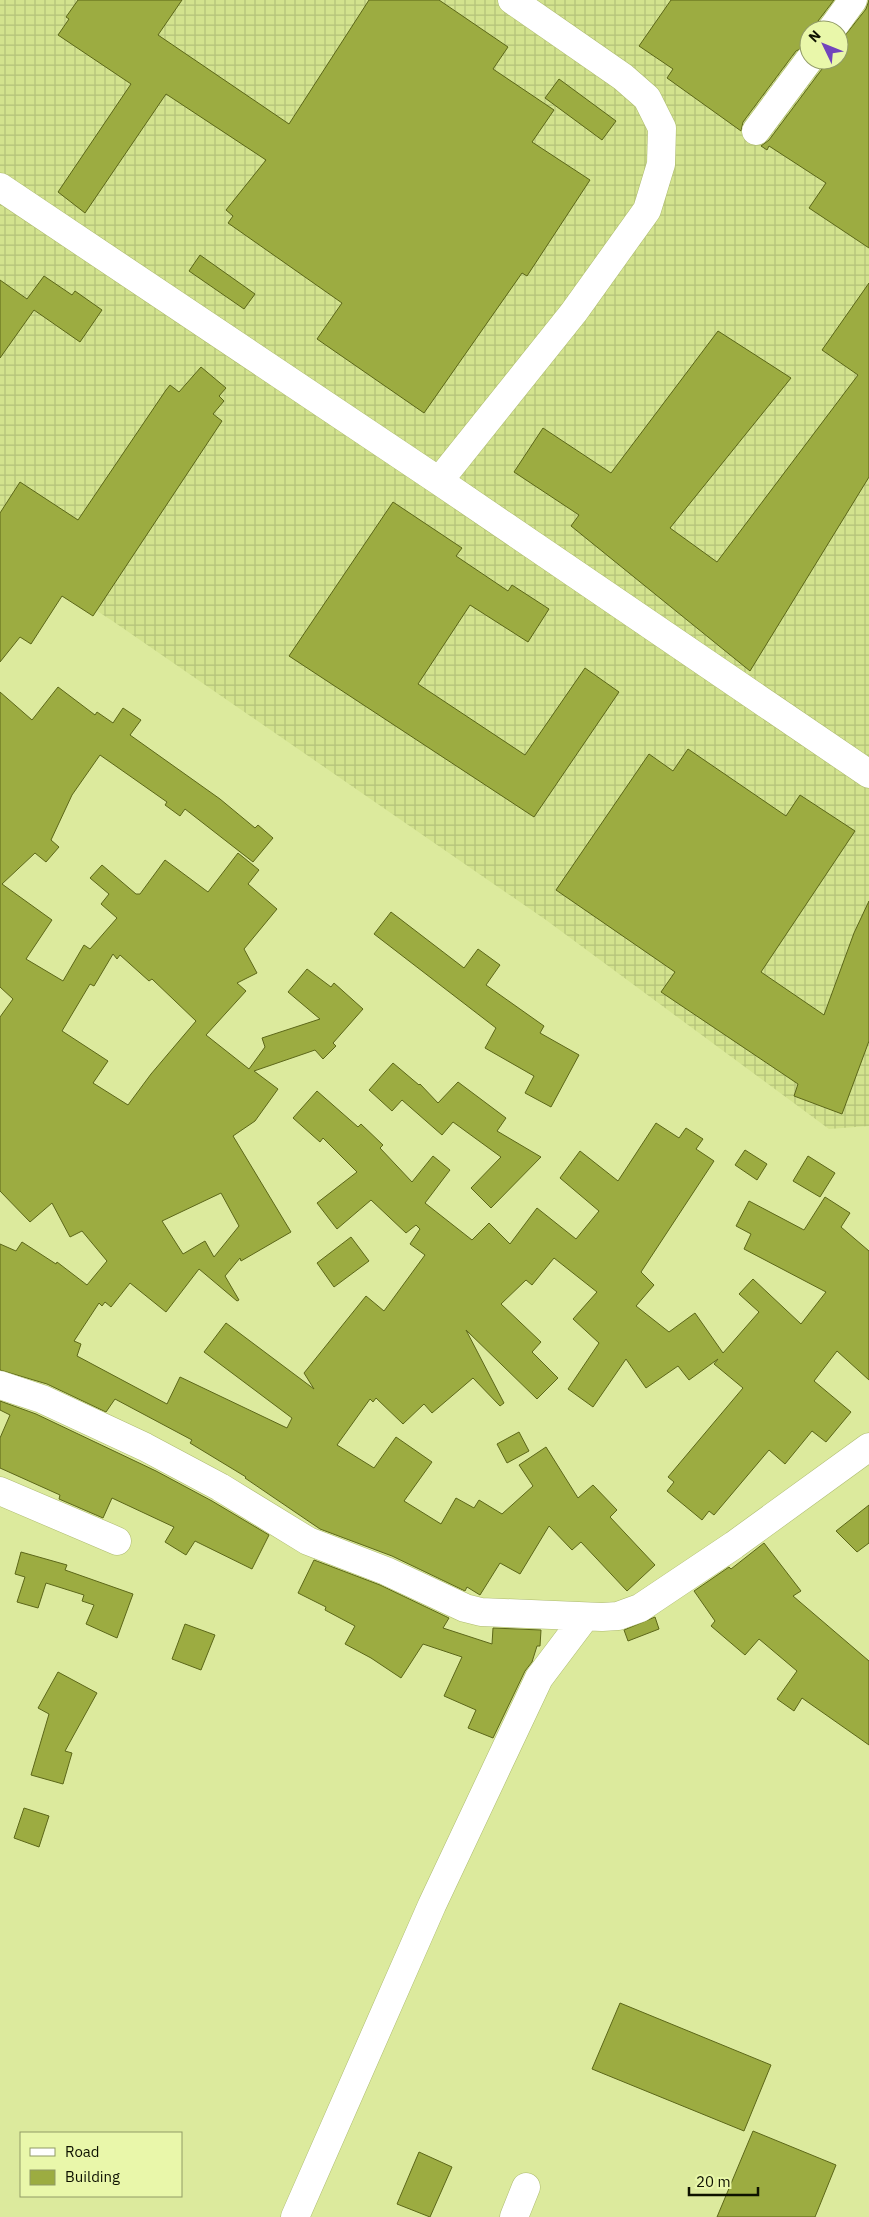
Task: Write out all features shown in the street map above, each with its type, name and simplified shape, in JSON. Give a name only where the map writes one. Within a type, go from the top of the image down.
[{"type":"street","points":[[439,481],[574,312],[647,210],[660,164],[662,128],[647,98],[623,77],[512,0]]},
{"type":"street","points":[[838,20],[853,0]]},
{"type":"street","points":[[756,131],[802,70]]},
{"type":"street","points":[[0,187],[439,481],[869,774]]},
{"type":"street","points":[[0,1385],[42,1399],[145,1447],[220,1487],[308,1541],[386,1571],[464,1608],[481,1612],[528,1612],[585,1617],[618,1616],[640,1608],[734,1545],[869,1447]]},
{"type":"street","points":[[0,1491],[117,1541]]},
{"type":"street","points":[[295,2217],[432,1905],[539,1678],[585,1617]]},
{"type":"street","points":[[514,2217],[526,2187]]},
{"type":"shaded area","points":[[0,0],[869,0],[869,1126],[829,1129],[546,920],[114,622],[0,547]]},
{"type":"building","points":[[78,0],[182,0],[158,35],[289,124],[369,0],[439,0],[508,47],[493,69],[554,110],[532,142],[590,180],[527,276],[522,273],[424,413],[317,339],[342,303],[228,223],[233,216],[226,210],[266,160],[166,94],[85,213],[58,192],[131,84],[58,35],[69,19],[66,17]]},
{"type":"building","points":[[671,0],[834,0],[819,20],[799,20],[799,50],[796,51],[743,122],[741,131],[667,78],[673,69],[639,46]]},
{"type":"building","points":[[869,0],[869,248],[809,208],[826,183],[769,146],[767,150],[761,146],[769,140],[821,70],[849,70],[849,30],[866,9]]},
{"type":"building","points":[[559,79],[616,121],[602,140],[545,98]]},
{"type":"building","points":[[200,255],[255,294],[244,309],[189,271]]},
{"type":"building","points":[[44,276],[72,295],[75,291],[102,310],[80,342],[34,310],[0,358],[0,280],[27,299]]},
{"type":"building","points":[[869,283],[869,477],[750,671],[571,526],[579,515],[514,472],[543,428],[611,473],[718,331],[791,378],[670,528],[717,562],[858,375],[822,350]]},
{"type":"building","points":[[201,367],[226,388],[219,396],[224,401],[213,414],[222,421],[93,616],[62,596],[31,644],[20,637],[0,662],[0,513],[20,482],[78,520],[170,385],[179,392]]},
{"type":"building","points":[[393,502],[462,548],[456,556],[508,591],[512,585],[549,609],[528,642],[470,605],[418,684],[525,755],[585,668],[619,692],[534,817],[289,656]]},
{"type":"building","points":[[58,687],[95,715],[97,712],[113,723],[123,708],[141,720],[130,735],[220,799],[255,828],[258,825],[273,838],[253,862],[185,809],[180,816],[165,805],[167,802],[100,755],[72,795],[51,840],[59,847],[46,862],[35,853],[2,884],[52,920],[26,959],[63,981],[84,945],[90,949],[117,918],[101,904],[109,894],[90,878],[102,865],[136,894],[140,894],[165,860],[208,892],[238,853],[259,870],[248,884],[277,909],[244,949],[257,973],[237,983],[246,991],[206,1035],[249,1069],[265,1047],[262,1038],[320,1019],[288,992],[307,969],[331,987],[334,983],[363,1009],[333,1043],[336,1046],[323,1059],[315,1050],[254,1071],[278,1089],[255,1121],[233,1136],[291,1232],[241,1261],[240,1258],[225,1276],[239,1300],[237,1301],[199,1269],[166,1312],[130,1283],[111,1307],[105,1302],[102,1306],[99,1303],[74,1341],[81,1344],[77,1356],[167,1404],[180,1377],[287,1428],[292,1418],[204,1352],[226,1323],[314,1389],[304,1373],[366,1296],[384,1311],[425,1255],[410,1244],[420,1229],[416,1225],[406,1233],[371,1200],[337,1229],[317,1203],[357,1172],[323,1138],[320,1142],[293,1118],[317,1091],[358,1127],[361,1124],[383,1145],[380,1148],[412,1182],[433,1156],[450,1170],[425,1203],[472,1240],[489,1223],[510,1244],[537,1208],[576,1239],[599,1211],[560,1178],[580,1151],[618,1181],[656,1123],[679,1138],[686,1128],[703,1139],[696,1149],[714,1161],[641,1272],[654,1285],[636,1306],[669,1332],[695,1313],[723,1353],[759,1312],[739,1294],[753,1279],[801,1324],[826,1292],[744,1249],[751,1234],[736,1226],[749,1201],[804,1230],[825,1197],[850,1213],[841,1227],[869,1251],[869,1380],[837,1351],[814,1381],[851,1412],[826,1442],[812,1431],[785,1464],[769,1450],[714,1515],[709,1511],[702,1520],[667,1491],[674,1482],[668,1477],[743,1388],[714,1364],[718,1359],[689,1380],[678,1366],[646,1388],[626,1359],[593,1407],[568,1389],[599,1343],[573,1319],[597,1292],[554,1258],[532,1285],[526,1280],[501,1304],[541,1342],[532,1352],[558,1378],[537,1399],[466,1330],[504,1403],[500,1406],[473,1378],[432,1413],[424,1404],[403,1424],[376,1398],[373,1402],[370,1399],[337,1445],[374,1468],[396,1437],[432,1462],[404,1501],[441,1524],[456,1498],[474,1508],[479,1500],[502,1514],[533,1486],[519,1465],[546,1447],[578,1498],[593,1485],[617,1510],[610,1517],[655,1565],[627,1591],[581,1542],[572,1550],[549,1526],[520,1574],[500,1563],[480,1595],[467,1587],[465,1591],[392,1556],[320,1529],[246,1477],[190,1443],[192,1440],[115,1399],[106,1412],[47,1384],[0,1370],[0,1244],[16,1251],[22,1242],[56,1264],[57,1262],[87,1285],[107,1261],[82,1231],[70,1237],[52,1203],[30,1222],[0,1191],[0,1017],[13,999],[0,987],[0,692],[32,720]],"holes":[[[113,954],[117,959],[120,955],[149,981],[152,979],[196,1021],[151,1074],[128,1105],[93,1083],[108,1061],[62,1031],[90,984],[94,986]],[[221,1193],[239,1226],[214,1257],[205,1241],[183,1254],[162,1221]]]},
{"type":"building","points":[[688,749],[786,816],[800,795],[855,831],[761,972],[824,1015],[854,933],[869,901],[869,1041],[842,1114],[794,1096],[798,1084],[661,992],[675,972],[556,890],[649,754],[673,771]]},
{"type":"building","points":[[391,912],[464,968],[478,949],[500,965],[486,985],[544,1026],[540,1033],[579,1055],[551,1107],[525,1093],[534,1076],[485,1048],[496,1028],[374,934]]},
{"type":"building","points":[[393,1063],[420,1084],[438,1103],[458,1082],[506,1118],[497,1131],[541,1157],[491,1208],[471,1188],[501,1157],[453,1122],[442,1135],[402,1100],[392,1111],[369,1090]]},
{"type":"building","points":[[745,1150],[767,1164],[757,1180],[735,1165]]},
{"type":"building","points":[[808,1156],[835,1173],[820,1197],[793,1181]]},
{"type":"building","points":[[351,1237],[369,1261],[334,1287],[317,1263]]},
{"type":"building","points":[[0,1401],[36,1414],[156,1471],[269,1535],[252,1569],[195,1541],[186,1555],[165,1542],[174,1527],[112,1498],[103,1518],[59,1499],[60,1495],[0,1468],[0,1438],[10,1415],[0,1410]]},
{"type":"building","points":[[519,1432],[529,1451],[507,1463],[497,1444]]},
{"type":"building","points":[[869,1505],[869,1543],[857,1552],[836,1531]]},
{"type":"building","points":[[764,1543],[801,1591],[793,1596],[869,1661],[869,1745],[802,1698],[794,1711],[777,1699],[797,1671],[759,1639],[745,1655],[711,1626],[715,1621],[694,1591],[729,1567],[731,1569]]},
{"type":"building","points":[[21,1552],[67,1565],[65,1570],[133,1594],[117,1638],[86,1624],[94,1605],[82,1601],[84,1595],[46,1583],[38,1608],[17,1602],[25,1577],[15,1574]]},
{"type":"building","points":[[314,1560],[380,1585],[449,1618],[443,1628],[492,1644],[493,1628],[541,1630],[540,1646],[537,1646],[532,1662],[525,1671],[493,1738],[468,1728],[476,1710],[444,1696],[462,1657],[423,1644],[401,1678],[371,1658],[345,1644],[355,1626],[325,1610],[326,1607],[298,1593]]},
{"type":"building","points":[[655,1617],[659,1629],[628,1641],[624,1630]]},
{"type":"building","points":[[185,1624],[215,1635],[201,1670],[172,1659]]},
{"type":"building","points":[[58,1672],[97,1693],[65,1751],[72,1753],[63,1784],[31,1775],[49,1714],[38,1708]]},
{"type":"building","points":[[24,1808],[49,1816],[39,1847],[14,1838]]},
{"type":"building","points":[[620,2003],[771,2065],[744,2131],[592,2069]]},
{"type":"building","points":[[753,2131],[836,2165],[815,2217],[717,2217]]},
{"type":"building","points":[[419,2152],[452,2167],[430,2217],[397,2204]]}]
